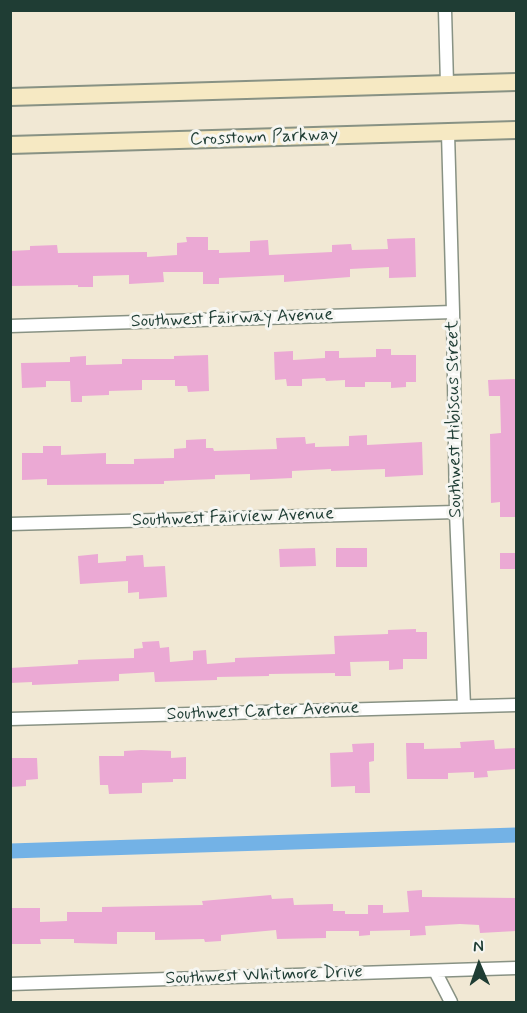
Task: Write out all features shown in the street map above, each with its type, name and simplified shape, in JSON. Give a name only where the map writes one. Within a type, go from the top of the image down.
[{"type":"main road","points":[[10,97],[516,82]]},
{"type":"main road","name":"Crosstown Parkway","points":[[10,145],[516,130]]},
{"type":"street","points":[[445,10],[447,84]]},
{"type":"street","name":"Southwest Hibiscus Street","points":[[448,133],[456,512],[464,706]]},
{"type":"street","name":"Southwest Fairway Avenue","points":[[10,326],[453,312]]},
{"type":"street","name":"Southwest Fairview Avenue","points":[[10,524],[456,512]]},
{"type":"street","name":"Southwest Carter Avenue","points":[[10,719],[516,705]]},
{"type":"street","name":"Southwest Whitmore Drive","points":[[10,984],[516,968]]},
{"type":"street","points":[[435,971],[451,1002]]},
{"type":"building","points":[[186,237],[208,237],[208,250],[219,250],[219,253],[250,252],[250,241],[268,240],[269,255],[332,252],[332,245],[351,244],[352,250],[388,249],[387,239],[415,238],[416,277],[389,278],[389,267],[350,269],[350,277],[284,282],[284,275],[219,278],[219,284],[203,284],[203,272],[163,272],[164,282],[129,284],[129,275],[93,276],[93,287],[78,287],[78,285],[10,286],[10,251],[30,250],[30,246],[57,245],[58,253],[147,252],[147,257],[177,255],[177,243],[187,242]]},
{"type":"building","points":[[376,349],[391,349],[391,355],[416,355],[416,382],[406,382],[406,387],[391,388],[391,382],[365,382],[365,387],[345,387],[345,380],[326,381],[325,378],[302,379],[302,386],[287,386],[286,379],[275,380],[274,352],[293,351],[293,360],[325,358],[325,351],[339,351],[339,358],[376,357]]},
{"type":"building","points":[[208,355],[209,391],[188,392],[187,386],[175,386],[175,380],[142,380],[142,390],[109,391],[109,395],[82,396],[82,402],[71,402],[70,381],[46,381],[46,387],[22,388],[21,363],[70,362],[70,357],[86,356],[86,365],[122,364],[122,359],[174,359],[174,356]]},
{"type":"building","points":[[516,379],[516,517],[500,517],[500,502],[491,503],[490,434],[501,433],[500,396],[489,396],[488,380]]},
{"type":"building","points":[[367,435],[367,445],[422,442],[423,475],[385,477],[385,469],[331,471],[331,469],[292,471],[292,478],[250,480],[250,474],[215,475],[215,479],[164,481],[164,484],[47,485],[47,479],[22,480],[22,453],[43,453],[43,446],[61,446],[61,455],[106,453],[106,464],[134,464],[134,459],[174,458],[174,449],[186,448],[186,440],[206,439],[206,448],[213,448],[214,451],[277,449],[276,438],[305,437],[306,444],[315,443],[315,447],[349,446],[349,436]]},
{"type":"building","points":[[315,548],[316,566],[280,567],[279,549]]},
{"type":"building","points":[[336,548],[367,548],[367,567],[336,567]]},
{"type":"building","points":[[500,553],[516,553],[516,569],[500,569]]},
{"type":"building","points":[[98,554],[98,563],[126,561],[126,556],[143,555],[144,567],[165,566],[167,597],[139,599],[139,592],[128,593],[128,581],[80,584],[78,556]]},
{"type":"building","points":[[416,629],[416,632],[427,632],[427,659],[403,659],[403,669],[389,670],[389,661],[350,662],[351,676],[335,676],[335,673],[269,674],[269,676],[217,677],[217,680],[155,682],[154,672],[119,674],[119,681],[32,685],[32,682],[10,683],[10,668],[78,664],[78,660],[134,658],[134,649],[143,648],[142,642],[159,641],[160,648],[169,647],[170,662],[193,660],[193,651],[206,650],[207,664],[235,662],[235,658],[335,654],[334,636],[388,634],[388,630]]},
{"type":"building","points":[[494,740],[495,749],[516,748],[516,769],[487,771],[488,777],[474,778],[474,772],[448,773],[448,779],[407,779],[406,743],[424,743],[424,749],[461,748],[460,742]]},
{"type":"building","points":[[374,743],[374,761],[369,762],[370,793],[355,793],[355,786],[331,787],[330,753],[353,752],[352,744]]},
{"type":"building","points":[[124,751],[171,751],[171,758],[186,757],[186,779],[173,779],[173,782],[142,783],[142,793],[109,794],[108,785],[100,785],[99,756],[124,756]]},
{"type":"building","points":[[10,758],[37,758],[38,779],[26,780],[26,786],[10,787]]},
{"type":"building","points":[[422,890],[422,897],[516,898],[516,931],[480,933],[479,925],[460,924],[425,926],[426,935],[410,936],[410,930],[370,931],[370,935],[359,936],[359,931],[326,931],[326,938],[277,939],[276,930],[221,935],[221,941],[205,942],[204,939],[155,940],[155,932],[117,932],[117,944],[74,943],[74,939],[40,939],[41,944],[10,944],[10,908],[40,908],[40,922],[67,921],[67,912],[102,912],[102,907],[203,905],[202,901],[271,895],[272,899],[293,898],[294,905],[333,904],[333,911],[345,911],[345,914],[368,914],[368,905],[383,905],[383,913],[409,912],[407,891]]},
{"type":"waterway","points":[[10,851],[516,835]]}]
